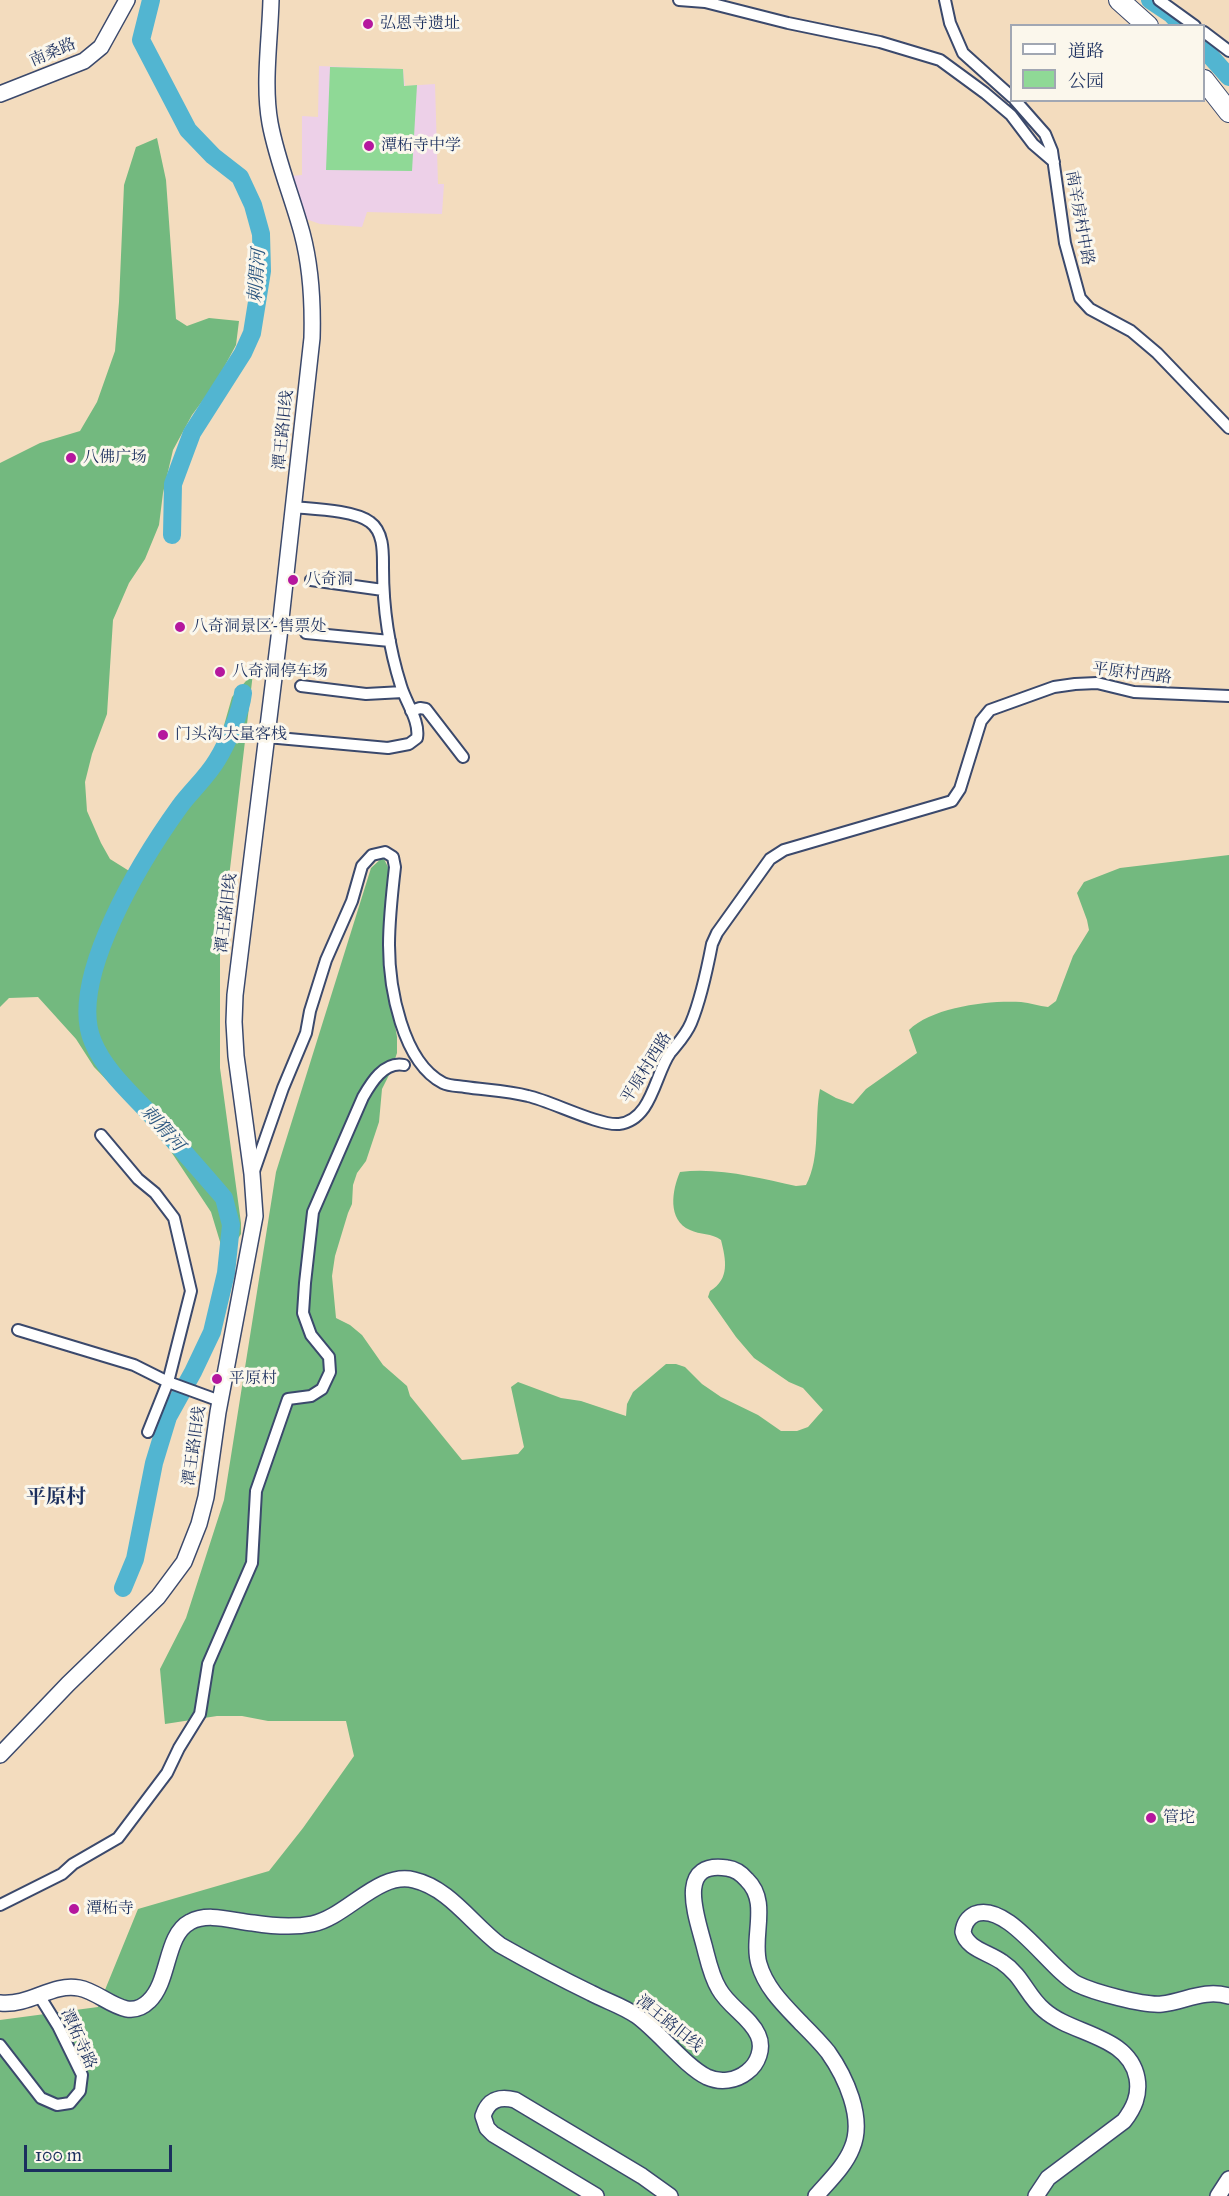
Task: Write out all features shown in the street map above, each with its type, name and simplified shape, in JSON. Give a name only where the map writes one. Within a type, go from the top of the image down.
[{"type":"highway","points":[[1119,0],[1146,24]]},
{"type":"highway","points":[[1205,82],[1229,112]]},
{"type":"main road","name":"南桑路","points":[[0,94],[84,61],[101,47],[127,0]]},
{"type":"main road","name":"潭王路旧线","points":[[0,1755],[68,1684],[158,1597],[184,1562],[199,1524],[206,1497],[220,1401],[253,1237],[255,1216],[252,1174],[240,1092],[234,1022],[235,996],[312,338],[312,292],[302,233],[282,171],[270,120],[268,88],[271,0]]},
{"type":"main road","name":"潭王路旧线","points":[[0,2003],[29,2000],[58,1988],[81,1988],[97,1994],[120,2008],[135,2009],[147,2003],[157,1991],[178,1935],[192,1920],[207,1917],[278,1926],[312,1924],[336,1915],[389,1881],[407,1879],[424,1883],[445,1896],[500,1945],[636,2015],[709,2078],[734,2079],[755,2065],[759,2057],[760,2042],[754,2030],[725,1998],[716,1984],[693,1902],[697,1878],[709,1869],[730,1868],[745,1878],[757,1893],[759,1908],[757,1955],[762,1973],[781,2002],[828,2052],[845,2083],[853,2107],[856,2130],[852,2148],[836,2174],[816,2196]]},
{"type":"main road","points":[[1036,2196],[1048,2178],[1124,2121],[1131,2112],[1138,2094],[1136,2072],[1125,2054],[1103,2040],[1052,2017],[1034,1999],[1022,1980],[1013,1971],[993,1955],[968,1943],[963,1932],[966,1921],[977,1913],[983,1912],[999,1916],[1038,1947],[1070,1980],[1093,1991],[1155,2004],[1199,1994],[1229,1996]]},
{"type":"main road","points":[[596,2196],[493,2134],[487,2128],[483,2116],[488,2104],[500,2098],[515,2100],[642,2176],[670,2196]]},
{"type":"main road","points":[[1218,2196],[1229,2179]]},
{"type":"street","points":[[679,0],[705,2],[788,23],[880,42],[940,60],[986,93],[1011,115],[1033,144],[1054,162]]},
{"type":"street","points":[[945,0],[950,22],[963,52],[1010,96]]},
{"type":"street","points":[[1159,0],[1193,24]]},
{"type":"street","points":[[1205,33],[1229,51]]},
{"type":"street","name":"南辛房村中路","points":[[1017,102],[1045,134],[1052,151],[1065,243],[1080,298],[1090,309],[1131,331],[1157,353],[1229,428]]},
{"type":"street","points":[[267,737],[388,748],[409,744],[417,738],[418,729],[403,692],[390,641],[383,590],[380,535],[370,522],[347,513],[293,507]]},
{"type":"street","points":[[311,580],[383,590]]},
{"type":"street","points":[[306,633],[390,641]]},
{"type":"street","name":"平原村西路","points":[[252,1174],[283,1088],[306,1033],[310,1011],[326,960],[352,902],[362,866],[372,855],[385,852],[393,857],[395,867],[389,947],[393,982],[400,1019],[409,1046],[420,1065],[432,1077],[446,1085],[529,1096],[604,1122],[620,1124],[634,1118],[644,1108],[670,1054],[691,1023],[711,944],[717,933],[770,860],[784,850],[952,801],[960,789],[981,721],[990,710],[1054,687],[1097,682],[1134,692],[1229,696]]},
{"type":"street","points":[[301,686],[366,694],[403,692]]},
{"type":"street","points":[[411,711],[426,709],[463,757]]},
{"type":"street","points":[[0,1905],[62,1874],[73,1864],[118,1838],[167,1773],[200,1714],[208,1664],[252,1563],[256,1491],[288,1399],[311,1396],[322,1389],[330,1372],[329,1357],[311,1335],[303,1313],[313,1212],[370,1084],[381,1072],[398,1064],[404,1065]]},
{"type":"street","points":[[101,1135],[138,1179],[155,1193],[174,1218],[191,1292],[168,1382],[148,1432]]},
{"type":"street","points":[[18,1330],[134,1365],[168,1382],[220,1401]]},
{"type":"street","name":"潭柘寺路","points":[[0,2045],[41,2098],[57,2105],[70,2103],[80,2091],[82,2075],[58,2026],[40,1996]]},
{"type":"shaded area","name":"潭柘寺中学","points":[[319,66],[403,69],[405,86],[435,84],[438,184],[444,184],[442,214],[367,212],[362,227],[320,224],[306,219],[292,176],[302,175],[302,116],[318,117]]},
{"type":"green space","points":[[330,67],[403,69],[404,86],[417,85],[412,171],[326,170]]},
{"type":"green space","points":[[157,138],[166,180],[176,319],[187,326],[209,318],[239,321],[236,345],[215,384],[192,415],[173,450],[163,493],[159,525],[145,559],[129,583],[113,620],[107,714],[92,754],[85,782],[87,811],[110,859],[142,879],[161,841],[187,806],[206,774],[221,736],[232,697],[253,673],[220,954],[220,1068],[241,1223],[241,1234],[234,1245],[221,1245],[211,1212],[160,1135],[94,1067],[76,1039],[38,997],[9,998],[0,1007],[0,463],[40,443],[80,431],[97,402],[115,351],[124,185],[136,147]]},
{"type":"green space","points":[[1229,855],[1229,2196],[0,2196],[0,2020],[98,2007],[138,1909],[269,1871],[354,1756],[346,1721],[268,1721],[242,1716],[217,1716],[165,1724],[160,1669],[186,1618],[224,1500],[276,1172],[371,868],[383,857],[388,867],[389,989],[397,1037],[397,1053],[382,1089],[379,1122],[366,1161],[357,1173],[353,1185],[352,1204],[335,1256],[332,1276],[336,1318],[350,1325],[362,1335],[383,1365],[407,1386],[410,1396],[462,1460],[518,1454],[524,1447],[511,1387],[518,1382],[561,1398],[581,1401],[626,1416],[627,1404],[633,1392],[666,1364],[685,1367],[702,1384],[721,1397],[758,1415],[781,1431],[797,1431],[808,1427],[823,1410],[803,1388],[789,1382],[754,1358],[708,1297],[710,1291],[724,1275],[723,1247],[721,1240],[690,1230],[678,1219],[673,1204],[680,1172],[724,1172],[796,1186],[806,1185],[814,1162],[820,1089],[853,1104],[866,1089],[917,1053],[909,1030],[932,1016],[962,1007],[993,1002],[1021,1002],[1048,1007],[1056,1001],[1073,956],[1089,930],[1077,893],[1084,882],[1120,868]]},
{"type":"waterway","name":"刺猬河","points":[[151,0],[141,40],[188,130],[213,156],[240,177],[253,205],[261,234],[262,271],[252,333],[243,353],[192,433],[173,484],[172,535]]},
{"type":"waterway","points":[[1150,0],[1171,14],[1180,24]]},
{"type":"waterway","points":[[1205,50],[1229,77]]},
{"type":"waterway","name":"刺猬河","points":[[123,1588],[135,1559],[154,1463],[168,1417],[212,1332],[226,1273],[231,1225],[224,1198],[119,1081],[98,1053],[93,1042],[88,1016],[90,986],[99,953],[130,886],[147,855],[180,806],[217,760],[233,728],[243,693]]},
{"type":"place","name":"弘恩寺遗址","points":[[368,24]]},
{"type":"place","name":"潭柘寺中学","points":[[369,146]]},
{"type":"place","name":"八佛广场","points":[[71,458]]},
{"type":"place","name":"八奇洞","points":[[293,580]]},
{"type":"place","name":"八奇洞景区-售票处","points":[[180,627]]},
{"type":"place","name":"八奇洞停车场","points":[[220,672]]},
{"type":"place","name":"门头沟大量客栈","points":[[163,735]]},
{"type":"place","name":"平原村","points":[[217,1379]]},
{"type":"place","name":"管坨","points":[[1151,1818]]},
{"type":"place","name":"潭柘寺","points":[[74,1909]]},
{"type":"district","name":"平原村","points":[[56,1498]]}]
